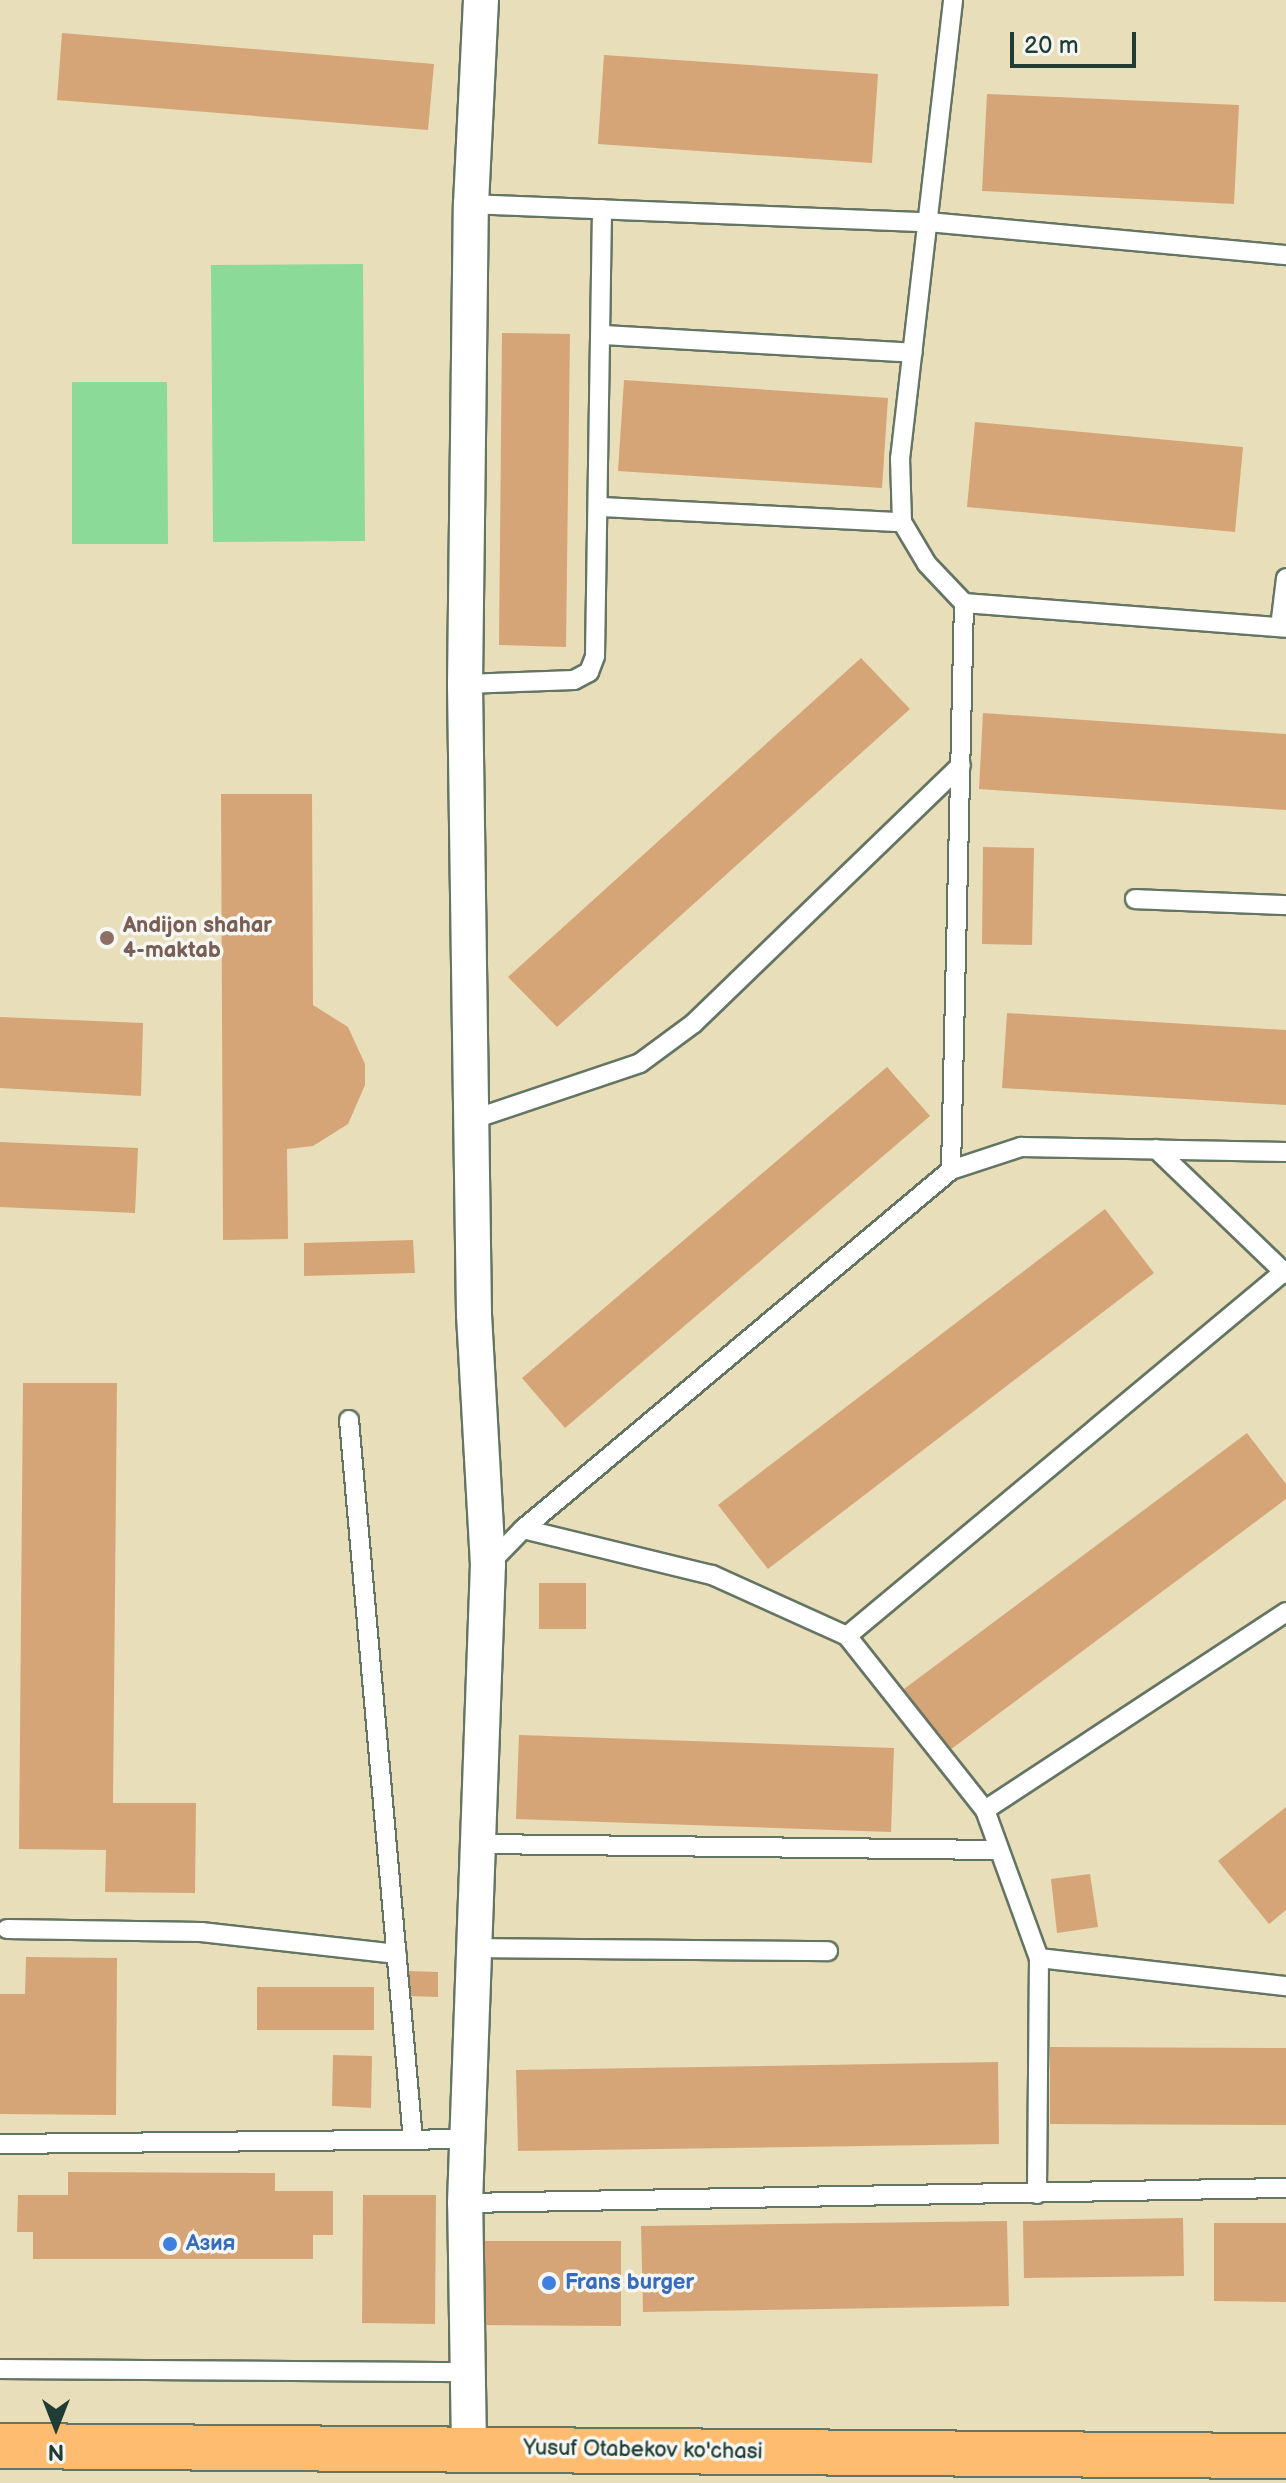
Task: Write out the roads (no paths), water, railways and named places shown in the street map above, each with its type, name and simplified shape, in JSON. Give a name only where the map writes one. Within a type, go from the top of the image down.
[{"type":"main road","name":"Yusuf Otabekov ko'chasi","points":[[0,2446],[1286,2456]]},
{"type":"street","points":[[469,2448],[465,2203],[488,1565],[474,1314],[465,684],[471,204],[481,0]]},
{"type":"lane","points":[[953,0],[900,459],[902,522],[927,564],[964,603],[1283,627],[1286,578]]},
{"type":"lane","points":[[471,204],[929,222],[1286,255]]},
{"type":"lane","points":[[465,684],[574,680],[589,672],[595,656],[604,335],[602,209]]},
{"type":"lane","points":[[604,335],[912,353]]},
{"type":"lane","points":[[601,507],[902,522]]},
{"type":"lane","points":[[951,1170],[964,603]]},
{"type":"lane","points":[[471,1120],[651,1055],[694,1023],[961,765]]},
{"type":"lane","points":[[1135,899],[1286,905]]},
{"type":"lane","points":[[488,1565],[523,1529],[951,1170],[1021,1147],[1286,1152]]},
{"type":"lane","points":[[847,1636],[1286,1272],[1156,1149]]},
{"type":"lane","points":[[349,1420],[413,2140]]},
{"type":"lane","points":[[523,1529],[712,1575],[847,1636],[985,1810],[1039,1958],[1037,2194]]},
{"type":"lane","points":[[985,1810],[1286,1612]]},
{"type":"lane","points":[[478,1844],[999,1850]]},
{"type":"lane","points":[[7,1929],[201,1932],[397,1954]]},
{"type":"lane","points":[[474,1948],[828,1951]]},
{"type":"lane","points":[[1039,1958],[1286,1986]]},
{"type":"lane","points":[[0,2144],[467,2139]]},
{"type":"lane","points":[[465,2203],[1286,2188]]},
{"type":"lane","points":[[0,2369],[468,2372]]},
{"type":"place","name":"Andijon shahar 4-maktab","points":[[107,938]]},
{"type":"place","name":"Азия","points":[[170,2244]]},
{"type":"place","name":"Frans burger","points":[[549,2283]]}]
